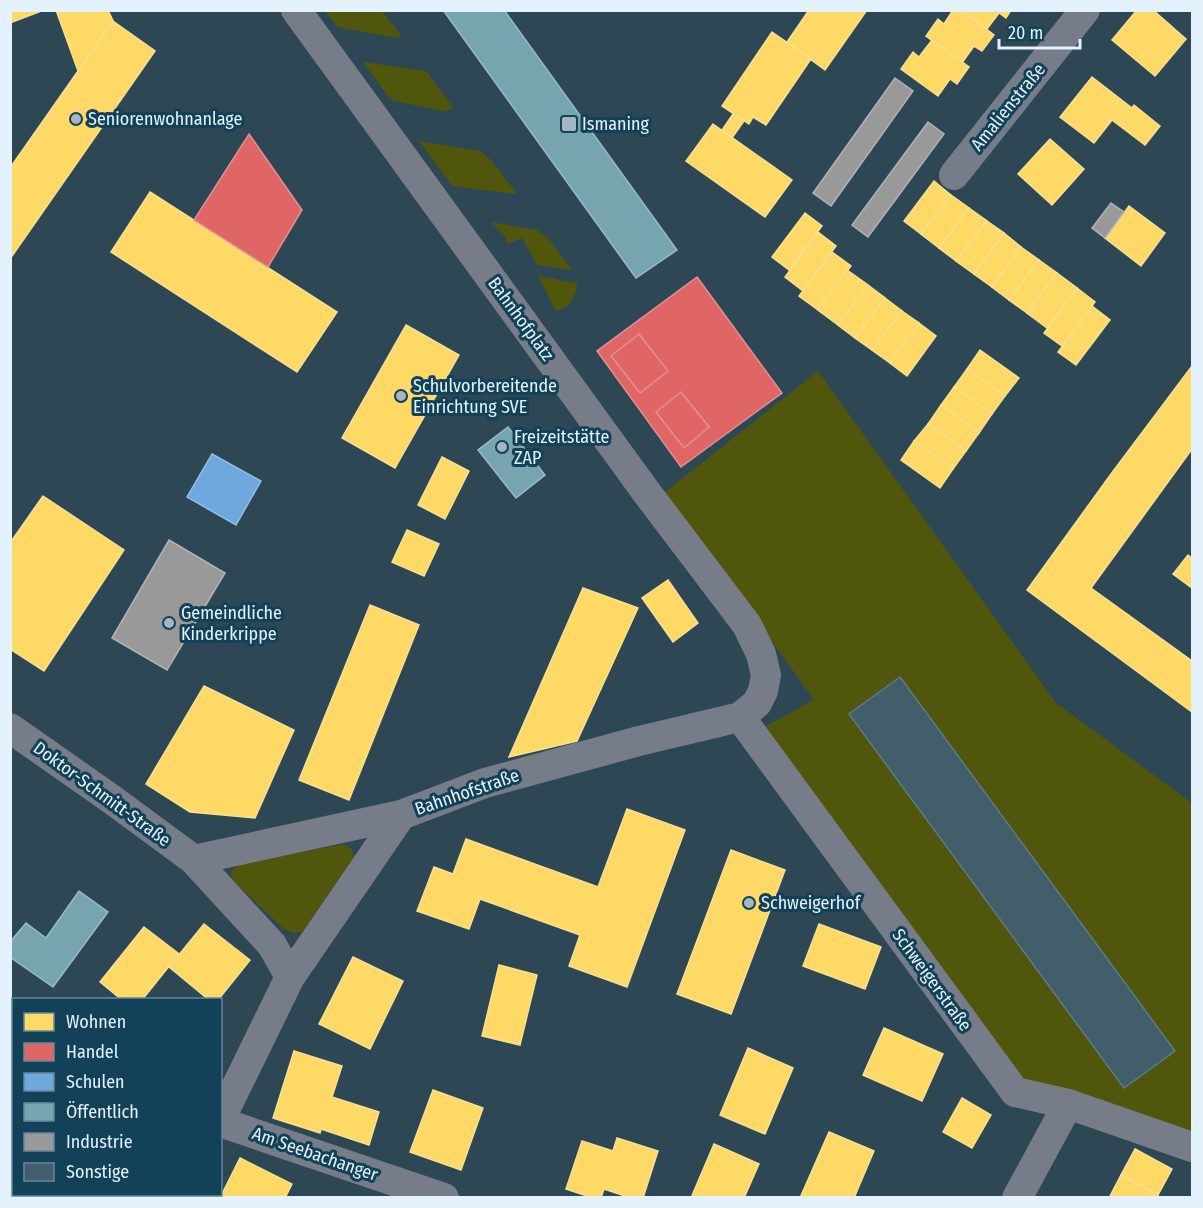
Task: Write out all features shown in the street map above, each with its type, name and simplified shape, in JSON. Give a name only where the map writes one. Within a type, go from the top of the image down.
[{"type":"street","name":"Bahnhofplatz","points":[[296,10],[647,493],[747,625],[760,654],[766,675],[763,692],[757,703],[740,717]]},
{"type":"street","name":"Amalienstraße","points":[[954,175],[1085,10]]},
{"type":"street","name":"Bahnhofstraße","points":[[222,1117],[290,977],[401,815],[485,783],[639,741],[740,717]]},
{"type":"street","name":"Schweigerstraße","points":[[740,717],[1015,1092],[1068,1104],[1192,1147]]},
{"type":"street","name":"Doktor-Schmitt-Straße","points":[[10,728],[194,860],[272,945],[290,977]]},
{"type":"street","points":[[194,860],[401,815]]},
{"type":"street","points":[[1017,1197],[1068,1104]]},
{"type":"street","name":"Am Seebachanger","points":[[222,1122],[444,1197]]},
{"type":"green space","points":[[324,11],[382,11],[402,36],[396,38],[338,27]]},
{"type":"green space","points":[[363,62],[426,71],[454,109],[444,111],[394,101]]},
{"type":"green space","points":[[419,141],[480,151],[492,161],[517,194],[452,186]]},
{"type":"green space","points":[[491,222],[537,230],[549,239],[572,270],[537,265],[522,238],[508,244],[504,235]]},
{"type":"green space","points":[[538,276],[577,283],[576,292],[571,301],[556,311]]},
{"type":"green space","points":[[818,371],[1056,703],[1192,803],[1192,1142],[1037,1097],[757,731],[814,700],[665,492]]},
{"type":"green space","points":[[343,844],[352,849],[354,857],[302,932],[293,933],[284,929],[232,880],[231,871],[241,864]]},
{"type":"building: Wohnen","points":[[10,10],[44,10],[10,23]]},
{"type":"building: Wohnen","points":[[56,10],[108,10],[113,21],[78,71]]},
{"type":"building: Wohnen","points":[[809,10],[867,10],[825,70],[787,42]]},
{"type":"building: Wohnen","points":[[953,10],[961,10],[994,35],[982,51],[974,46],[962,63],[926,36],[938,19],[944,24]]},
{"type":"building: Wohnen","points":[[961,10],[1011,10],[1006,18],[999,13],[987,29]]},
{"type":"building: Wohnen","points":[[1137,10],[1153,10],[1186,39],[1155,76],[1112,40]]},
{"type":"building: Wohnen","name":"Seniorenwohnanlage","points":[[113,21],[155,51],[10,259],[10,168]]},
{"type":"building: Wohnen","points":[[772,32],[811,59],[766,125],[753,117],[749,124],[722,106]]},
{"type":"building: Wohnen","points":[[932,40],[969,67],[957,84],[950,79],[938,96],[901,69],[913,52],[919,57]]},
{"type":"building: Wohnen","points":[[1092,77],[1132,108],[1134,105],[1160,126],[1145,145],[1112,120],[1094,143],[1060,117]]},
{"type":"building: Wohnen","points":[[733,114],[744,121],[732,138],[722,130]]},
{"type":"building: Wohnen","points":[[713,124],[792,180],[765,217],[686,161]]},
{"type":"building: Wohnen","points":[[1050,139],[1084,169],[1052,205],[1018,174]]},
{"type":"building: Wohnen","points":[[934,181],[951,195],[921,234],[904,221]]},
{"type":"building: Wohnen","points":[[150,192],[337,312],[297,372],[111,252]]},
{"type":"building: Wohnen","points":[[951,195],[969,208],[939,248],[921,234]]},
{"type":"building: Wohnen","points":[[1129,206],[1165,233],[1141,266],[1105,238]]},
{"type":"building: Wohnen","points":[[969,208],[987,221],[956,261],[939,248]]},
{"type":"building: Wohnen","points":[[805,213],[822,226],[789,270],[772,257]]},
{"type":"building: Wohnen","points":[[987,221],[1004,233],[974,274],[956,261]]},
{"type":"building: Wohnen","points":[[818,232],[836,246],[803,291],[785,277]]},
{"type":"building: Wohnen","points":[[1004,233],[1021,247],[992,287],[974,274]]},
{"type":"building: Wohnen","points":[[1021,247],[1039,260],[1009,300],[992,287]]},
{"type":"building: Wohnen","points":[[832,252],[851,266],[818,310],[799,296]]},
{"type":"building: Wohnen","points":[[1039,260],[1057,273],[1027,313],[1009,300]]},
{"type":"building: Wohnen","points":[[847,270],[868,285],[838,325],[818,310]]},
{"type":"building: Wohnen","points":[[1057,273],[1077,288],[1047,328],[1027,313]]},
{"type":"building: Wohnen","points":[[868,285],[885,298],[855,338],[838,325]]},
{"type":"building: Wohnen","points":[[1077,288],[1095,302],[1062,346],[1044,333]]},
{"type":"building: Wohnen","points":[[885,298],[902,311],[872,350],[855,338]]},
{"type":"building: Wohnen","points":[[1092,306],[1110,320],[1076,365],[1058,352]]},
{"type":"building: Wohnen","points":[[902,311],[919,323],[890,363],[872,350]]},
{"type":"building: Wohnen","points":[[919,323],[936,336],[907,376],[890,363]]},
{"type":"building: Wohnen","name":"Schulvorbereitende Einrichtung SVE","points":[[406,325],[459,355],[395,468],[342,438]]},
{"type":"building: Wohnen","points":[[980,350],[1019,378],[1005,396],[967,369]]},
{"type":"building: Wohnen","points":[[1192,366],[1192,449],[1091,588],[1192,661],[1192,712],[1027,590]]},
{"type":"building: Wohnen","points":[[967,369],[1005,396],[992,414],[954,387]]},
{"type":"building: Wohnen","points":[[954,387],[992,414],[979,433],[941,405]]},
{"type":"building: Wohnen","points":[[941,405],[979,433],[966,451],[928,424]]},
{"type":"building: Wohnen","points":[[928,424],[966,451],[953,469],[914,441]]},
{"type":"building: Wohnen","points":[[914,441],[953,469],[940,488],[901,460]]},
{"type":"building: Wohnen","points":[[442,457],[469,471],[445,519],[418,505]]},
{"type":"building: Wohnen","points":[[43,496],[124,550],[44,671],[10,649],[10,543]]},
{"type":"building: Wohnen","points":[[407,530],[439,544],[424,576],[392,562]]},
{"type":"building: Wohnen","points":[[1188,555],[1192,558],[1192,588],[1173,574]]},
{"type":"building: Wohnen","points":[[668,580],[698,623],[673,642],[642,598]]},
{"type":"building: Wohnen","points":[[583,588],[638,608],[577,741],[509,757]]},
{"type":"building: Wohnen","points":[[370,605],[419,625],[349,800],[299,780]]},
{"type":"building: Wohnen","points":[[204,686],[294,730],[255,818],[190,812],[146,784]]},
{"type":"building: Wohnen","points":[[627,809],[685,830],[627,987],[569,966],[580,935],[480,899],[469,929],[417,911],[434,867],[453,874],[466,839],[598,887]]},
{"type":"building: Wohnen","points":[[731,850],[785,870],[731,1014],[677,994]]},
{"type":"building: Wohnen","points":[[204,924],[250,960],[220,998],[207,998],[169,967]]},
{"type":"building: Wohnen","points":[[819,924],[881,947],[865,989],[803,966]]},
{"type":"building: Wohnen","points":[[144,927],[179,954],[144,998],[120,998],[100,982]]},
{"type":"building: Wohnen","points":[[353,957],[403,981],[370,1049],[319,1024]]},
{"type":"building: Wohnen","points":[[499,965],[537,975],[520,1045],[482,1036]]},
{"type":"building: Wohnen","points":[[884,1028],[943,1054],[922,1101],[863,1075]]},
{"type":"building: Wohnen","points":[[748,1048],[793,1068],[765,1134],[720,1115]]},
{"type":"building: Wohnen","points":[[294,1051],[342,1066],[332,1097],[379,1112],[369,1145],[321,1129],[320,1133],[273,1118]]},
{"type":"building: Wohnen","points":[[433,1090],[483,1108],[461,1170],[410,1152]]},
{"type":"building: Wohnen","points":[[962,1098],[991,1115],[972,1148],[943,1132]]},
{"type":"building: Wohnen","points":[[829,1132],[874,1151],[854,1198],[800,1198]]},
{"type":"building: Wohnen","points":[[617,1138],[658,1151],[643,1198],[631,1198],[604,1189],[601,1198],[593,1198],[566,1189],[582,1141],[613,1151]]},
{"type":"building: Wohnen","points":[[12,1142],[12,1196],[34,1196],[33,1198],[10,1198],[10,1143]]},
{"type":"building: Wohnen","points":[[714,1144],[759,1164],[744,1198],[691,1198]]},
{"type":"building: Wohnen","points":[[1135,1149],[1172,1169],[1158,1195],[1121,1175]]},
{"type":"building: Wohnen","points":[[240,1158],[292,1184],[285,1198],[220,1198]]},
{"type":"building: Wohnen","points":[[1121,1175],[1158,1195],[1157,1198],[1109,1198]]},
{"type":"building: Wohnen","points":[[56,1196],[102,1196],[104,1198],[57,1198]]},
{"type":"building: Handel","points":[[249,134],[302,210],[268,267],[194,220]]},
{"type":"building: Handel","points":[[697,277],[782,393],[681,467],[597,351]]},
{"type":"building: Handel","points":[[639,334],[668,371],[640,393],[611,356]]},
{"type":"building: Handel","points":[[681,392],[709,427],[684,448],[656,412]]},
{"type":"building: Schulen","points":[[212,454],[261,481],[236,525],[187,497]]},
{"type":"building: Öffentlich","points":[[443,10],[504,10],[677,250],[636,278]]},
{"type":"building: Öffentlich","points":[[508,427],[545,475],[516,498],[478,450]]},
{"type":"building: Öffentlich","points":[[79,891],[108,912],[53,987],[10,957],[10,942],[26,923],[46,938]]},
{"type":"building: Industrie","points":[[895,78],[913,91],[831,206],[813,193]]},
{"type":"building: Industrie","points":[[928,122],[944,134],[868,237],[852,225]]},
{"type":"building: Industrie","points":[[1111,203],[1124,212],[1105,238],[1092,228]]},
{"type":"building: Industrie","points":[[169,540],[225,573],[167,670],[112,638]]},
{"type":"building: Sonstige","points":[[900,677],[1175,1051],[1124,1088],[849,714]]},
{"type":"place","name":"Seniorenwohnanlage","points":[[76,119]]},
{"type":"place","name":"Ismaning","points":[[569,124]]},
{"type":"place","name":"Schulvorbereitende Einrichtung SVE","points":[[401,396]]},
{"type":"place","name":"Freizeitstätte ZAP","points":[[502,447]]},
{"type":"place","name":"Gemeindliche Kinderkrippe","points":[[169,623]]},
{"type":"place","name":"Schweigerhof","points":[[749,903]]}]
